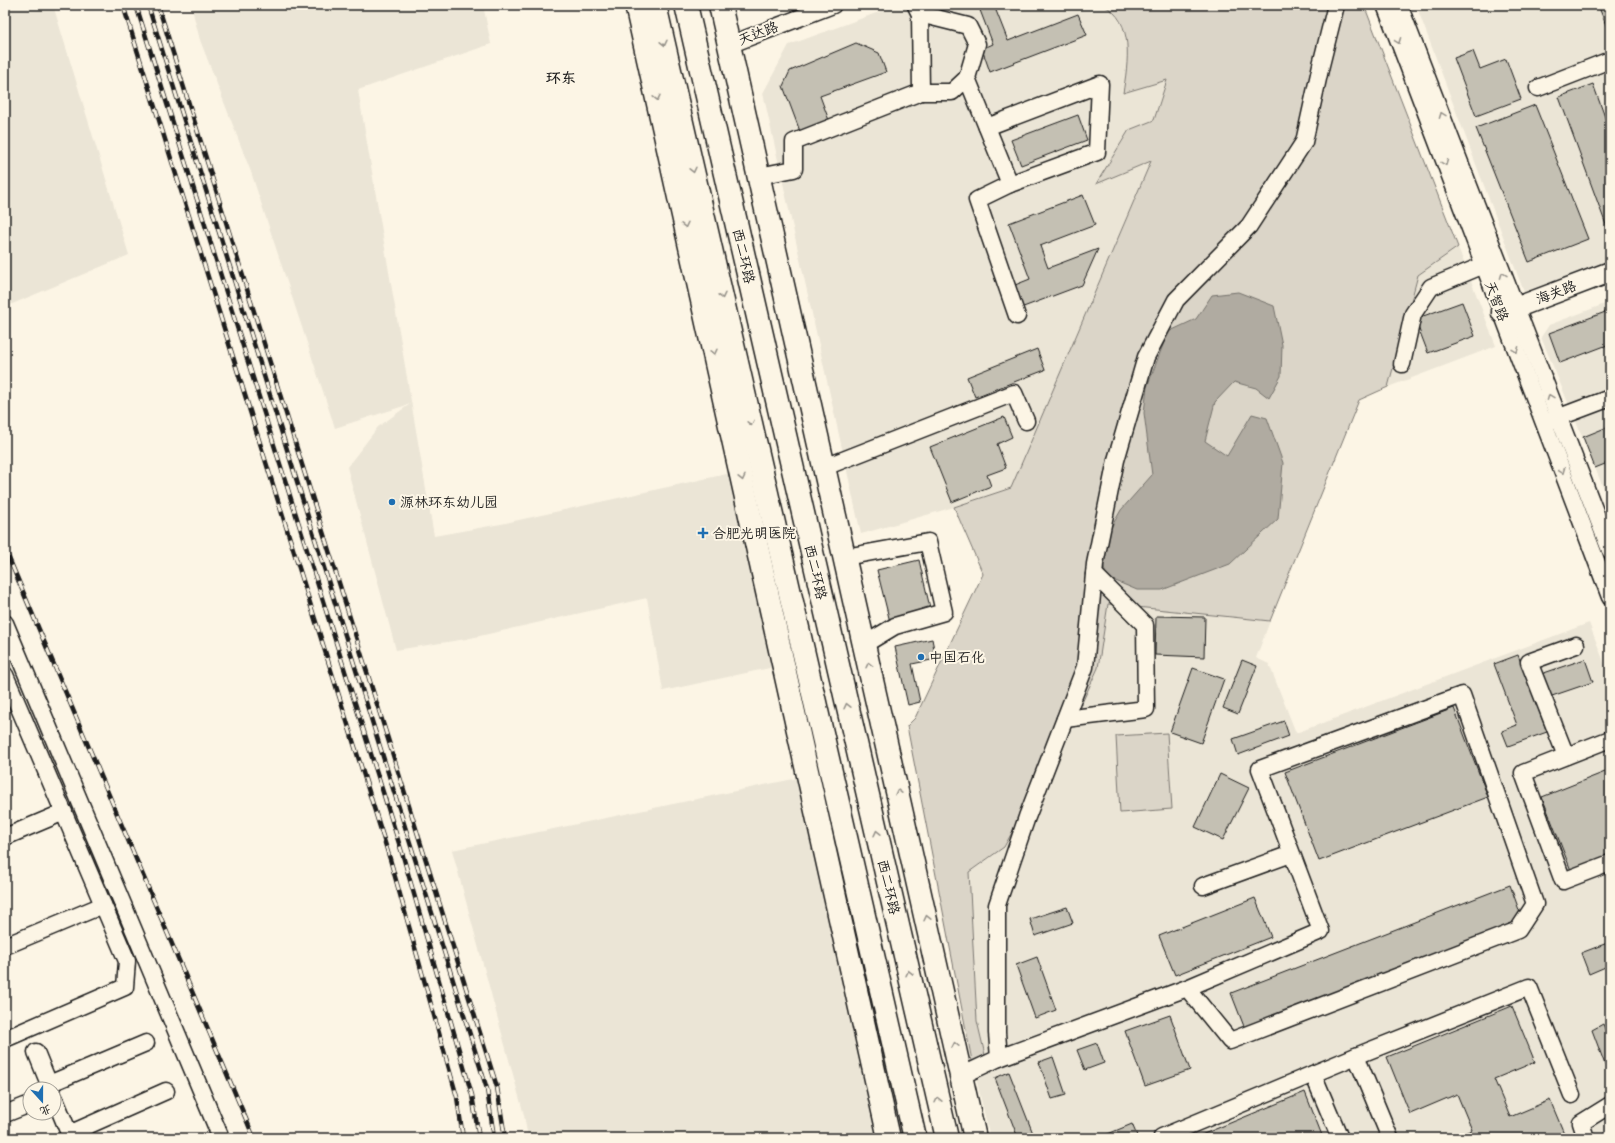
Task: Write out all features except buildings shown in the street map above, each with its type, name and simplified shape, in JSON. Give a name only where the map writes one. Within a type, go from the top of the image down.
[{"type":"highway","points":[[636,5],[889,1138]]},
{"type":"highway","points":[[655,5],[915,1138]]},
{"type":"highway","name":"西二环路","points":[[686,5],[947,1138]]},
{"type":"highway","points":[[720,5],[975,1138]]},
{"type":"main road","name":"海关路","points":[[1511,316],[1610,272]]},
{"type":"main road","name":"海关路","points":[[1511,316],[1610,286]]},
{"type":"street","name":"天达路","points":[[729,45],[833,5]]},
{"type":"street","points":[[999,1058],[997,1033],[997,905],[1027,817],[1085,667],[1094,574],[1116,460],[1146,358],[1176,300],[1249,226],[1304,142],[1336,5]]},
{"type":"street","name":"天智路","points":[[1385,5],[1484,265],[1511,316]]},
{"type":"street","name":"天智路","points":[[1399,5],[1511,316],[1551,420],[1610,597]]},
{"type":"street","points":[[759,176],[794,169],[794,142],[921,92],[952,92],[967,78],[977,44],[968,26],[918,10],[921,92]]},
{"type":"street","points":[[1538,88],[1610,60]]},
{"type":"street","points":[[967,78],[1010,184]]},
{"type":"street","points":[[987,127],[1100,84],[1097,152],[1010,184],[977,200],[1017,316]]},
{"type":"street","points":[[1402,364],[1413,314],[1431,287],[1484,265]]},
{"type":"street","points":[[825,467],[1014,393],[1026,421]]},
{"type":"street","points":[[1551,420],[1610,398]]},
{"type":"street","name":"天智路","points":[[1551,420],[1610,550]]},
{"type":"street","points":[[845,557],[928,542],[944,612],[895,626],[865,644]]},
{"type":"street","points":[[1066,718],[1146,709],[1145,625],[1094,574]]},
{"type":"street","points":[[5,623],[221,1138]]},
{"type":"street","points":[[1566,756],[1529,662],[1576,645]]},
{"type":"street","points":[[5,675],[128,961],[125,987],[5,1039]]},
{"type":"street","points":[[961,1076],[999,1058],[1187,988],[1321,931],[1260,769],[1462,695],[1535,904],[1518,930],[1230,1041],[1187,988]]},
{"type":"street","points":[[1610,739],[1523,773],[1563,881],[1610,862]]},
{"type":"street","points":[[5,837],[64,812]]},
{"type":"street","points":[[1203,886],[1291,854]]},
{"type":"street","points":[[5,946],[103,905]]},
{"type":"street","points":[[1162,1138],[1356,1056],[1529,987],[1572,1095]]},
{"type":"street","points":[[62,1084],[146,1043]]},
{"type":"street","points":[[36,1052],[47,1081]]},
{"type":"street","points":[[1356,1056],[1390,1138]]},
{"type":"street","points":[[1313,1074],[1340,1138]]},
{"type":"street","points":[[62,1118],[70,1136],[166,1091]]},
{"type":"street","points":[[1586,1138],[1581,1123],[1610,1105]]},
{"type":"street","points":[[5,1114],[22,1107]]},
{"type":"shaded area","points":[[5,5],[53,5],[129,255],[5,307]]},
{"type":"shaded area","points":[[191,5],[483,5],[491,44],[358,90],[434,536],[501,524],[740,471],[783,665],[663,691],[647,598],[466,639],[396,650],[347,467],[378,427],[410,404],[335,428],[251,172],[200,40]]},
{"type":"shaded area","points":[[898,5],[1103,5],[1113,10],[1127,36],[1128,60],[1124,93],[1167,79],[1154,121],[1129,130],[1097,183],[1151,161],[1011,488],[954,507],[861,534],[763,93],[789,45]]},
{"type":"shaded area","points":[[1103,5],[1364,5],[1458,247],[1418,275],[1388,387],[1359,400],[1270,621],[1108,604],[1098,668],[1075,718],[1004,847],[969,872],[977,1021],[985,1055],[972,1061],[907,726],[915,718],[983,574],[954,507],[1011,488],[1151,161],[1096,184],[1129,130],[1154,120],[1167,80],[1123,93],[1127,56],[1125,32],[1120,21],[1113,12]]},
{"type":"shaded area","points":[[1416,5],[1610,5],[1610,260],[1524,292]]},
{"type":"shaded area","points":[[1458,247],[1496,346],[1388,387],[1418,275]]},
{"type":"shaded area","points":[[1238,292],[1274,306],[1282,345],[1281,376],[1269,398],[1256,388],[1234,382],[1215,402],[1205,441],[1227,456],[1252,414],[1267,418],[1283,463],[1278,519],[1230,564],[1162,590],[1137,590],[1106,577],[1100,547],[1121,510],[1152,475],[1144,413],[1147,387],[1168,332],[1196,319],[1212,295]]},
{"type":"shaded area","points":[[1610,302],[1610,489],[1605,492],[1541,337],[1549,325]]},
{"type":"shaded area","points":[[1108,604],[1270,621],[1256,658],[1269,664],[1296,733],[1589,623],[1610,678],[1610,1138],[990,1138],[972,1061],[985,1055],[977,1021],[969,872],[1004,847],[1098,668]]},
{"type":"shaded area","points":[[1167,733],[1172,809],[1120,813],[1116,736]]},
{"type":"shaded area","points":[[808,776],[889,1138],[528,1138],[524,1115],[452,850]]},
{"type":"railway","points":[[123,5],[390,859],[457,1097],[463,1138]]},
{"type":"railway","points":[[136,5],[403,856],[472,1095],[479,1138]]},
{"type":"railway","points":[[148,5],[487,1089],[494,1138]]},
{"type":"railway","points":[[158,5],[497,1087],[505,1138]]},
{"type":"railway","points":[[5,549],[254,1138]]},
{"type":"place","name":"源林环东幼儿园","points":[[392,502]]},
{"type":"place","name":"合肥光明医院","points":[[703,533]]},
{"type":"place","name":"中国石化","points":[[921,657]]},
{"type":"district","name":"环东","points":[[561,77]]}]
